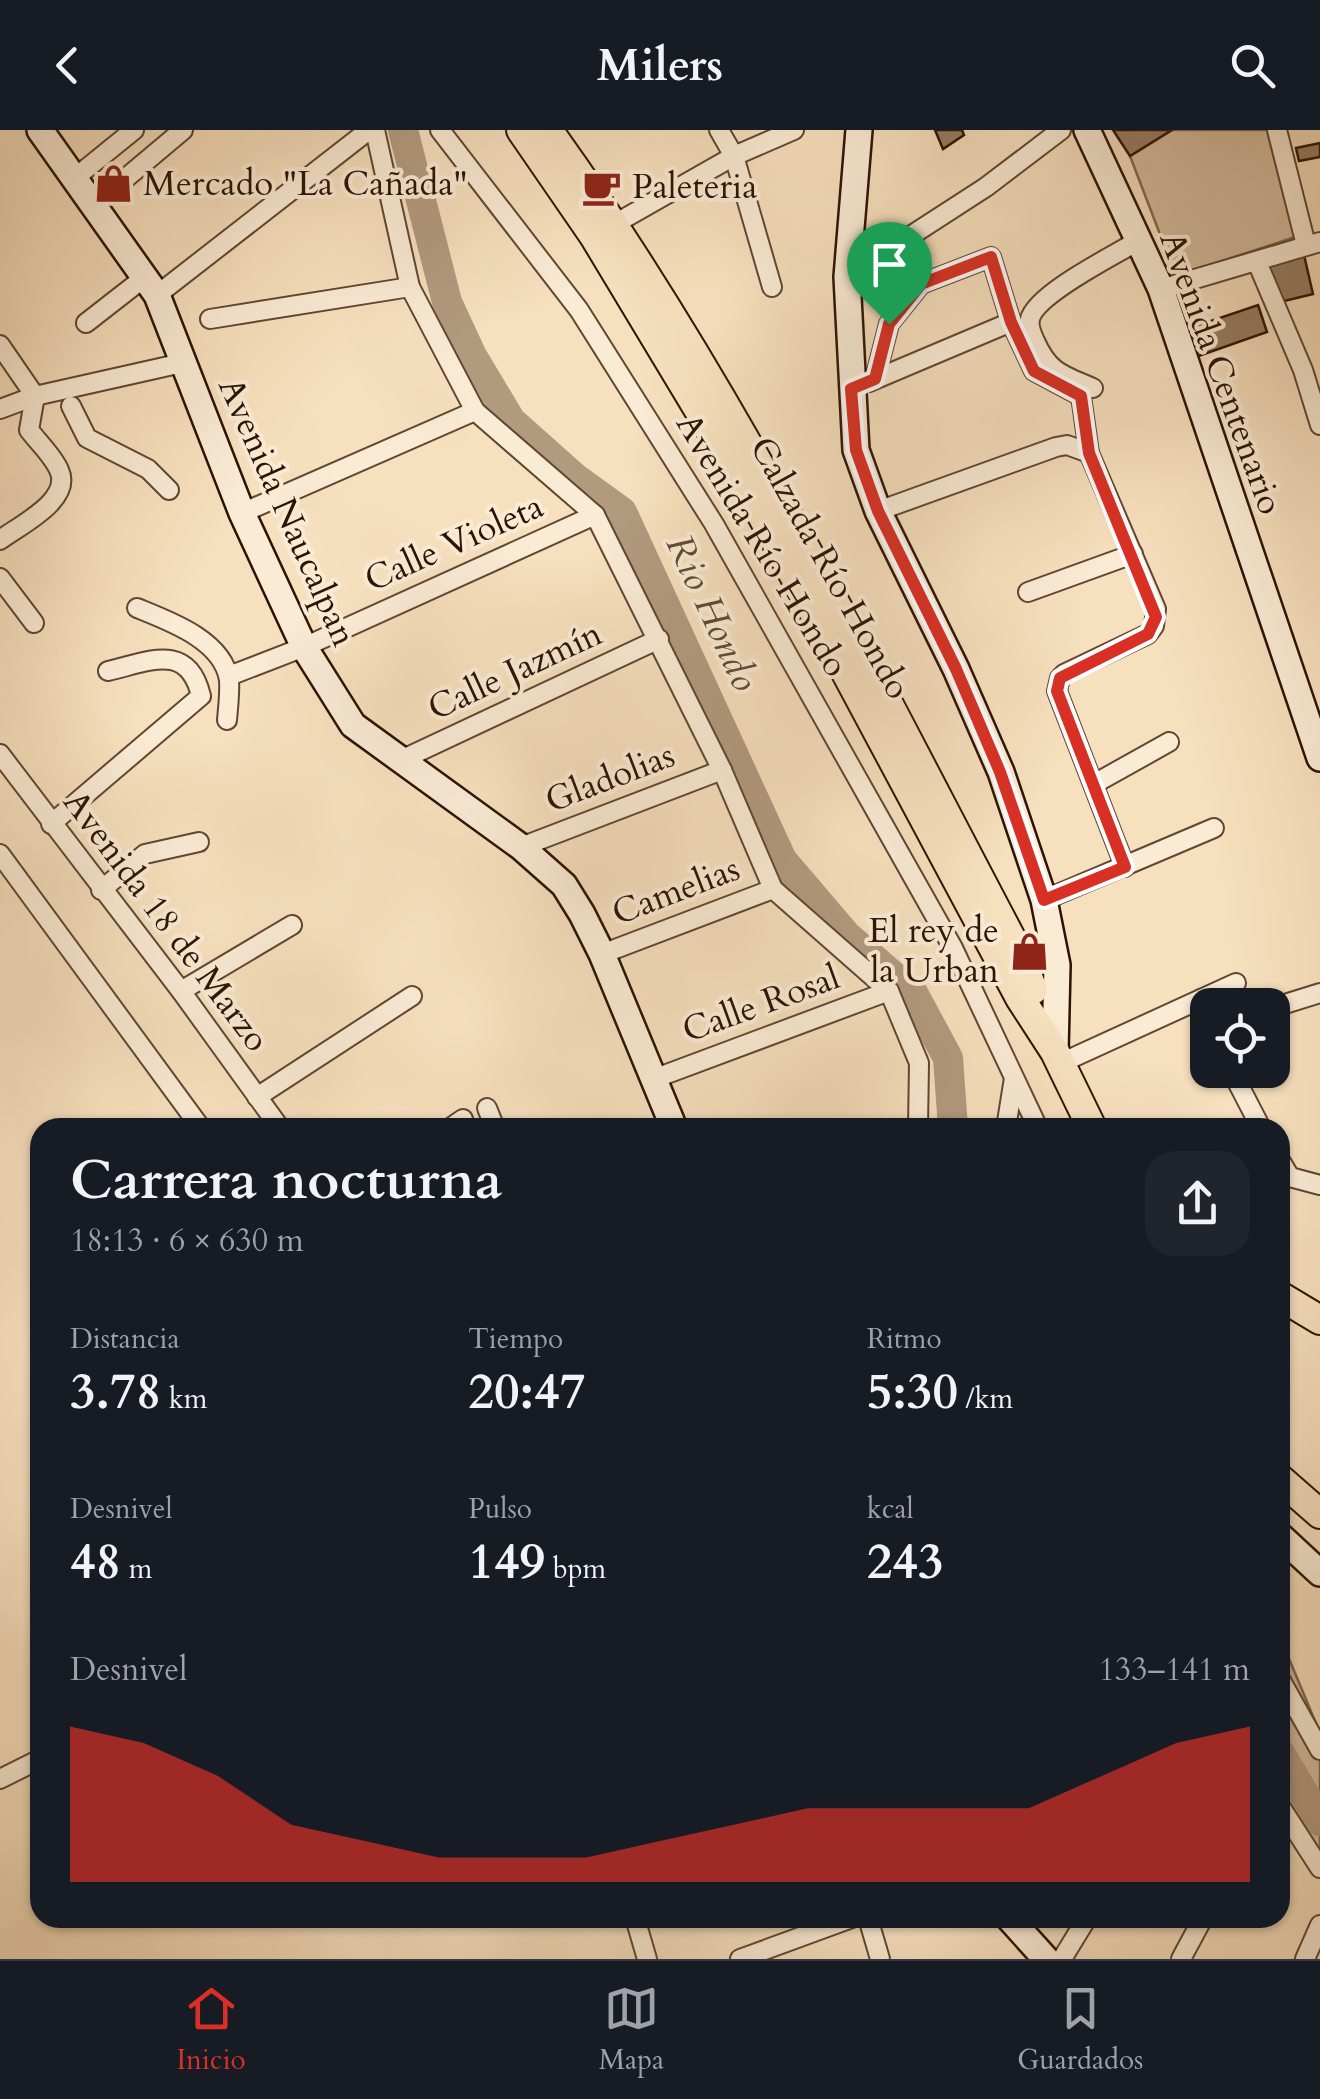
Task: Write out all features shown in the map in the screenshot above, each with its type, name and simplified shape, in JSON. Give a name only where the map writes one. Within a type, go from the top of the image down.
[{"type":"main road","name":"Avenida Naucalpan","points":[[40,130],[151,286],[242,513],[304,647],[353,725],[521,847],[564,886],[602,954],[670,1118]]},
{"type":"main road","name":"Calzada Río Hondo","points":[[521,130],[604,230]]},
{"type":"main road","name":"Calzada Río Hondo","points":[[548,130],[1088,1118]]},
{"type":"main road","points":[[858,130],[847,277],[856,450],[878,511],[956,669],[993,755],[1044,900],[1056,965],[1058,1058]]},
{"type":"main road","name":"Avenida Centenario","points":[[1087,130],[1161,289],[1320,758]]},
{"type":"main road","points":[[1304,1308],[1320,1328]]},
{"type":"main road","points":[[1290,1488],[1320,1514]]},
{"type":"main road","points":[[1290,1547],[1320,1574]]},
{"type":"main road","points":[[1018,1928],[1046,1959]]},
{"type":"street","points":[[76,177],[134,130]]},
{"type":"street","points":[[95,204],[183,130]]},
{"type":"street","points":[[86,322],[151,286],[372,130],[410,287],[476,411],[595,515],[722,770],[773,889],[889,991],[919,1063],[917,1118]]},
{"type":"street","name":"Avenida Río Hondo","points":[[440,130],[578,310],[714,524],[953,948],[1033,1118]]},
{"type":"street","points":[[719,130],[734,156],[772,287]]},
{"type":"street","points":[[604,230],[734,156],[794,130]]},
{"type":"street","points":[[847,277],[986,187],[1062,130]]},
{"type":"street","points":[[1161,289],[1313,243],[1277,130]]},
{"type":"street","points":[[1093,388],[1052,370],[1043,360],[1030,330],[1030,317],[1048,296],[1136,242]]},
{"type":"street","points":[[875,379],[889,324],[921,284],[991,257],[1011,322],[1034,371],[1081,396],[1089,453],[1156,609],[1154,626],[1148,634],[1064,674],[1057,691],[1125,867]]},
{"type":"street","points":[[1257,262],[1303,370],[1320,424]]},
{"type":"street","points":[[210,318],[410,287]]},
{"type":"street","points":[[851,389],[1011,322]]},
{"type":"street","points":[[0,344],[35,396],[28,430],[59,468],[63,483],[55,498],[0,540]]},
{"type":"street","points":[[0,410],[35,396],[182,363]]},
{"type":"street","points":[[71,406],[87,438],[148,468],[169,490]]},
{"type":"street","points":[[242,513],[476,411]]},
{"type":"street","points":[[878,511],[1056,447],[1067,445],[1089,453]]},
{"type":"street","name":"Calle Violeta","points":[[229,676],[304,647],[595,515]]},
{"type":"street","points":[[1028,592],[1133,554]]},
{"type":"street","points":[[0,578],[34,623]]},
{"type":"street","points":[[137,608],[183,627],[208,644],[229,676],[228,720]]},
{"type":"street","name":"Calle Jazmín","points":[[399,761],[659,639]]},
{"type":"street","points":[[51,824],[202,696],[196,675],[182,663],[165,658],[108,671]]},
{"type":"street","points":[[1094,784],[1169,742]]},
{"type":"street","name":"Avenida 18 de Marzo","points":[[0,754],[273,1118]]},
{"type":"street","name":"Gladolias","points":[[521,847],[722,770]]},
{"type":"street","points":[[1044,900],[1214,828]]},
{"type":"street","points":[[102,890],[145,854],[199,842]]},
{"type":"street","points":[[0,854],[194,1118]]},
{"type":"street","name":"Camelias","points":[[602,954],[773,889]]},
{"type":"street","points":[[181,991],[292,925]]},
{"type":"street","points":[[1230,988],[1236,983]]},
{"type":"street","name":"Calle Rosal","points":[[656,1078],[889,991]]},
{"type":"street","points":[[1290,1002],[1320,993]]},
{"type":"street","points":[[258,1097],[412,996]]},
{"type":"street","points":[[1058,1058],[1190,1013]]},
{"type":"street","points":[[1008,1118],[1014,1078]]},
{"type":"street","points":[[1240,1088],[1256,1118]]},
{"type":"street","points":[[488,1108],[492,1118]]},
{"type":"street","points":[[1290,1177],[1320,1185]]},
{"type":"street","points":[[1290,1697],[1320,1750]]},
{"type":"street","points":[[0,1778],[30,1764]]},
{"type":"street","points":[[1290,1822],[1320,1868]]},
{"type":"street","points":[[1305,1959],[1320,1925]]},
{"type":"street","points":[[638,1928],[647,1959]]},
{"type":"street","points":[[740,1959],[825,1928]]},
{"type":"street","points":[[871,1928],[880,1959]]},
{"type":"street","points":[[1062,1959],[1081,1928]]},
{"type":"street","points":[[1181,1959],[1198,1928]]},
{"type":"shaded area","points":[[1172,130],[1267,130],[1295,237],[1176,276],[1130,156]]},
{"type":"shaded area","points":[[1290,1661],[1320,1733],[1320,1868],[1290,1821]]},
{"type":"building","points":[[935,130],[962,130],[964,135],[943,149]]},
{"type":"building","points":[[1113,130],[1172,130],[1130,156]]},
{"type":"building","points":[[1320,143],[1320,157],[1299,161],[1296,148]]},
{"type":"building","points":[[1304,255],[1313,294],[1276,303],[1263,267]]},
{"type":"building","points":[[1258,305],[1267,332],[1196,357],[1187,329]]},
{"type":"waterway","name":"Rio Hondo","points":[[403,130],[447,302],[472,356],[511,421],[575,478],[622,512],[782,860],[846,935],[913,993],[948,1058],[952,1118]]},
{"type":"waterway","name":"Rio Hondo","points":[[1290,1770],[1320,1821]]},
{"type":"place","name":"Mercado \"La Cañada\"","points":[[113,184]]},
{"type":"place","name":"Paleteria","points":[[602,187]]},
{"type":"place","name":"El rey de la Urban","points":[[1029,951]]},
{"type":"route","points":[[991,257],[1011,322],[1034,371],[1081,396],[1089,453],[1156,609],[1154,626],[1148,634],[1060,678],[1057,691],[1125,867],[1044,900],[1000,772],[956,669],[878,511],[856,450],[851,389],[875,379],[889,324],[921,284],[991,257]]}]
